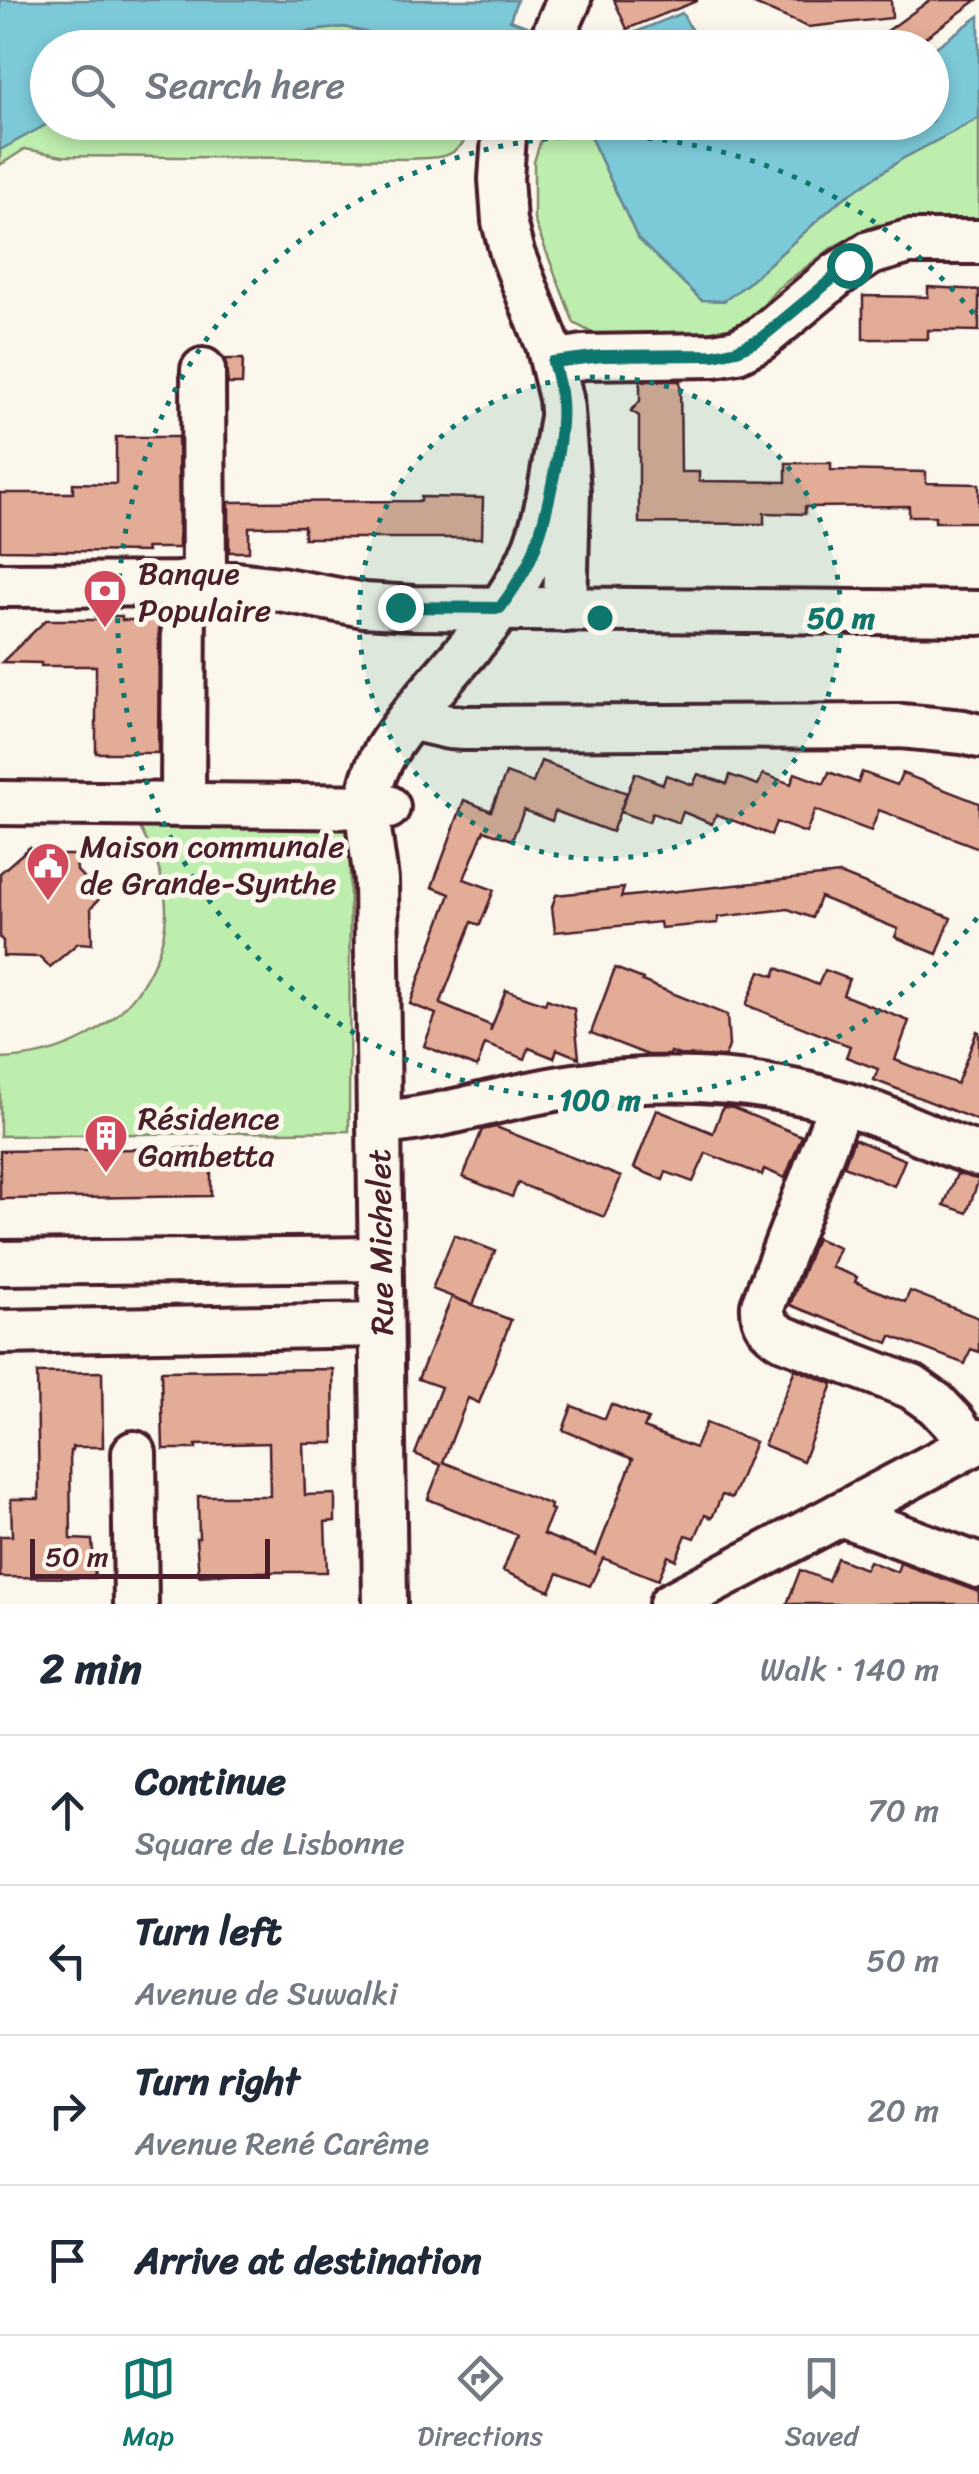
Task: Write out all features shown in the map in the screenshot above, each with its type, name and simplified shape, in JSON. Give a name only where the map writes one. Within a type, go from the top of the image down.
[{"type":"street","points":[[504,140],[502,200],[508,239],[553,362],[561,398],[568,491],[565,610]]},
{"type":"street","points":[[502,166],[510,140]]},
{"type":"street","points":[[553,362],[602,356],[714,355],[737,350],[760,339],[838,274],[870,254],[908,242],[979,242]]},
{"type":"street","points":[[183,804],[184,677],[194,584],[203,370]]},
{"type":"street","name":"Rue Michelet","points":[[419,720],[524,571],[539,536],[562,418]]},
{"type":"street","points":[[0,584],[266,587],[375,606],[979,612]]},
{"type":"street","name":"Rue Michelet","points":[[385,1604],[377,766],[394,738],[459,688],[502,648],[565,610]]},
{"type":"street","points":[[419,720],[464,728],[901,726],[979,736]]},
{"type":"street","points":[[0,803],[378,806]]},
{"type":"street","points":[[379,1123],[418,1120],[578,1085],[617,1081],[732,1082],[776,1087],[841,1103],[979,1155]]},
{"type":"street","points":[[671,1604],[974,1444],[936,1404],[912,1387],[783,1338],[766,1326],[763,1305],[841,1103]]},
{"type":"street","points":[[0,1263],[381,1259]]},
{"type":"street","points":[[0,1332],[382,1325]]},
{"type":"street","points":[[134,1453],[136,1604]]},
{"type":"street","points":[[841,1514],[979,1566]]},
{"type":"green space","points":[[979,118],[979,219],[876,225],[834,246],[777,289],[751,320],[712,334],[596,335],[574,323],[534,220],[534,162],[541,140],[592,140],[638,239],[747,284],[838,202],[902,159],[938,140],[949,140],[949,134]]},
{"type":"green space","points":[[30,133],[30,140],[465,140],[449,154],[407,159],[63,156],[25,149],[0,165],[0,150]]},
{"type":"green space","points":[[135,817],[350,827],[349,1131],[0,1136],[0,1059],[44,1053],[85,1038],[120,1012],[147,977],[156,958],[165,928],[165,896],[157,866]]},
{"type":"water","points":[[0,0],[517,0],[510,20],[537,30],[344,27],[30,30],[30,133],[0,150]]},
{"type":"water","points":[[682,13],[692,30],[640,30]]},
{"type":"water","points":[[979,16],[979,118],[949,134],[949,38]]},
{"type":"water","points":[[592,140],[938,140],[838,202],[724,301],[701,300],[638,239]]},
{"type":"building","points":[[614,0],[697,0],[697,1],[627,29]]},
{"type":"building","points":[[745,0],[891,0],[892,18],[808,27]]},
{"type":"building","points":[[930,0],[977,0],[936,30],[889,30]]},
{"type":"building","points":[[928,287],[979,290],[979,331],[928,330],[928,339],[863,339],[863,296],[928,297]]},
{"type":"building","points":[[225,359],[243,359],[242,384],[228,384]]},
{"type":"building","points":[[640,381],[680,381],[681,472],[699,472],[699,481],[786,482],[786,463],[831,463],[831,470],[926,472],[926,483],[979,484],[979,522],[935,522],[935,516],[909,516],[909,506],[805,507],[805,514],[764,513],[764,524],[639,523],[639,416],[631,411],[640,401]]},
{"type":"building","points":[[116,437],[178,437],[179,548],[146,548],[147,552],[0,550],[0,493],[73,493],[73,483],[116,484]]},
{"type":"building","points":[[421,497],[483,498],[482,538],[304,538],[304,526],[249,527],[249,552],[229,552],[229,502],[421,501]]},
{"type":"building","points":[[96,616],[159,620],[158,753],[96,753],[96,666],[2,662],[46,620],[96,620]]},
{"type":"building","points":[[541,761],[627,793],[612,832],[555,811],[552,821],[524,810],[512,840],[484,830],[464,879],[494,890],[480,925],[472,922],[440,1004],[492,1026],[490,1032],[506,990],[574,1009],[579,1058],[557,1049],[554,1058],[529,1048],[525,1059],[485,1044],[477,1067],[424,1046],[436,1014],[410,1004],[450,894],[432,887],[464,800],[491,811],[506,773],[533,783]]},
{"type":"building","points":[[829,772],[858,783],[862,772],[897,785],[902,773],[979,803],[979,848],[879,810],[871,831],[815,810],[806,833],[776,822],[771,835],[716,814],[712,824],[683,812],[679,823],[652,813],[649,822],[620,812],[635,773],[663,784],[666,775],[693,785],[698,774],[727,784],[730,775],[758,785],[763,774],[791,784],[795,773],[824,784]]},
{"type":"building","name":"Maison communale de Grande-Synthe","points":[[30,847],[39,855],[76,855],[77,871],[102,896],[91,908],[92,944],[78,943],[50,967],[40,957],[3,956],[0,938],[0,873]]},
{"type":"building","points":[[840,874],[951,918],[937,954],[895,937],[898,929],[820,897],[812,918],[788,909],[718,917],[718,923],[661,928],[660,922],[555,932],[552,907],[556,895],[624,888],[621,897]]},
{"type":"building","points":[[615,968],[727,1015],[729,1046],[725,1057],[671,1052],[648,1055],[591,1033]]},
{"type":"building","points":[[777,968],[818,985],[825,970],[849,979],[843,995],[909,1021],[895,1060],[957,1084],[979,1032],[979,1121],[874,1080],[878,1069],[846,1057],[850,1046],[746,1005],[760,971],[774,976]]},
{"type":"building","points":[[723,1107],[802,1136],[785,1178],[764,1169],[762,1175],[706,1153],[693,1182],[666,1172],[663,1180],[634,1168],[657,1110],[713,1133]]},
{"type":"building","points":[[496,1127],[621,1177],[604,1217],[518,1183],[512,1197],[463,1177],[482,1130]]},
{"type":"building","points":[[854,1139],[905,1160],[894,1186],[844,1166]]},
{"type":"building","name":"Résidence Gambetta","points":[[211,1148],[211,1196],[0,1199],[0,1151]]},
{"type":"building","points":[[957,1174],[979,1179],[967,1213],[944,1205]]},
{"type":"building","points":[[454,1235],[495,1251],[473,1305],[432,1289]]},
{"type":"building","points":[[816,1238],[839,1248],[831,1267],[857,1277],[855,1282],[905,1302],[910,1291],[979,1318],[979,1352],[971,1349],[965,1364],[891,1336],[888,1343],[790,1305]]},
{"type":"building","points":[[452,1297],[511,1320],[479,1403],[468,1398],[443,1462],[551,1505],[553,1510],[543,1534],[596,1555],[633,1459],[563,1430],[572,1406],[605,1419],[611,1404],[648,1419],[644,1428],[695,1448],[706,1423],[755,1442],[732,1498],[722,1495],[712,1518],[705,1515],[695,1538],[686,1535],[676,1560],[668,1556],[658,1580],[603,1558],[590,1586],[558,1573],[550,1591],[503,1571],[517,1535],[428,1499],[441,1465],[415,1454],[441,1387],[418,1379]]},
{"type":"building","points":[[333,1369],[334,1443],[303,1443],[305,1495],[335,1494],[335,1521],[325,1522],[327,1572],[199,1576],[198,1496],[270,1496],[269,1443],[163,1449],[161,1371]]},
{"type":"building","points":[[795,1369],[833,1384],[803,1461],[764,1445]]},
{"type":"building","points":[[102,1372],[103,1447],[72,1447],[70,1451],[71,1539],[92,1540],[95,1578],[0,1577],[0,1536],[12,1536],[11,1499],[39,1499],[37,1373]]},
{"type":"building","points":[[837,1558],[865,1569],[869,1561],[897,1572],[900,1563],[979,1592],[979,1604],[787,1604],[800,1570],[828,1581]]},
{"type":"place","name":"Banque Populaire","points":[[105,629]]},
{"type":"place","name":"Maison communale de Grande-Synthe","points":[[48,902]]},
{"type":"place","name":"Résidence Gambetta","points":[[106,1174]]},
{"type":"route","points":[[400,607],[500,608],[518,581],[543,523],[562,418],[553,362],[602,356],[714,355],[737,350],[760,339],[849,265]]}]
